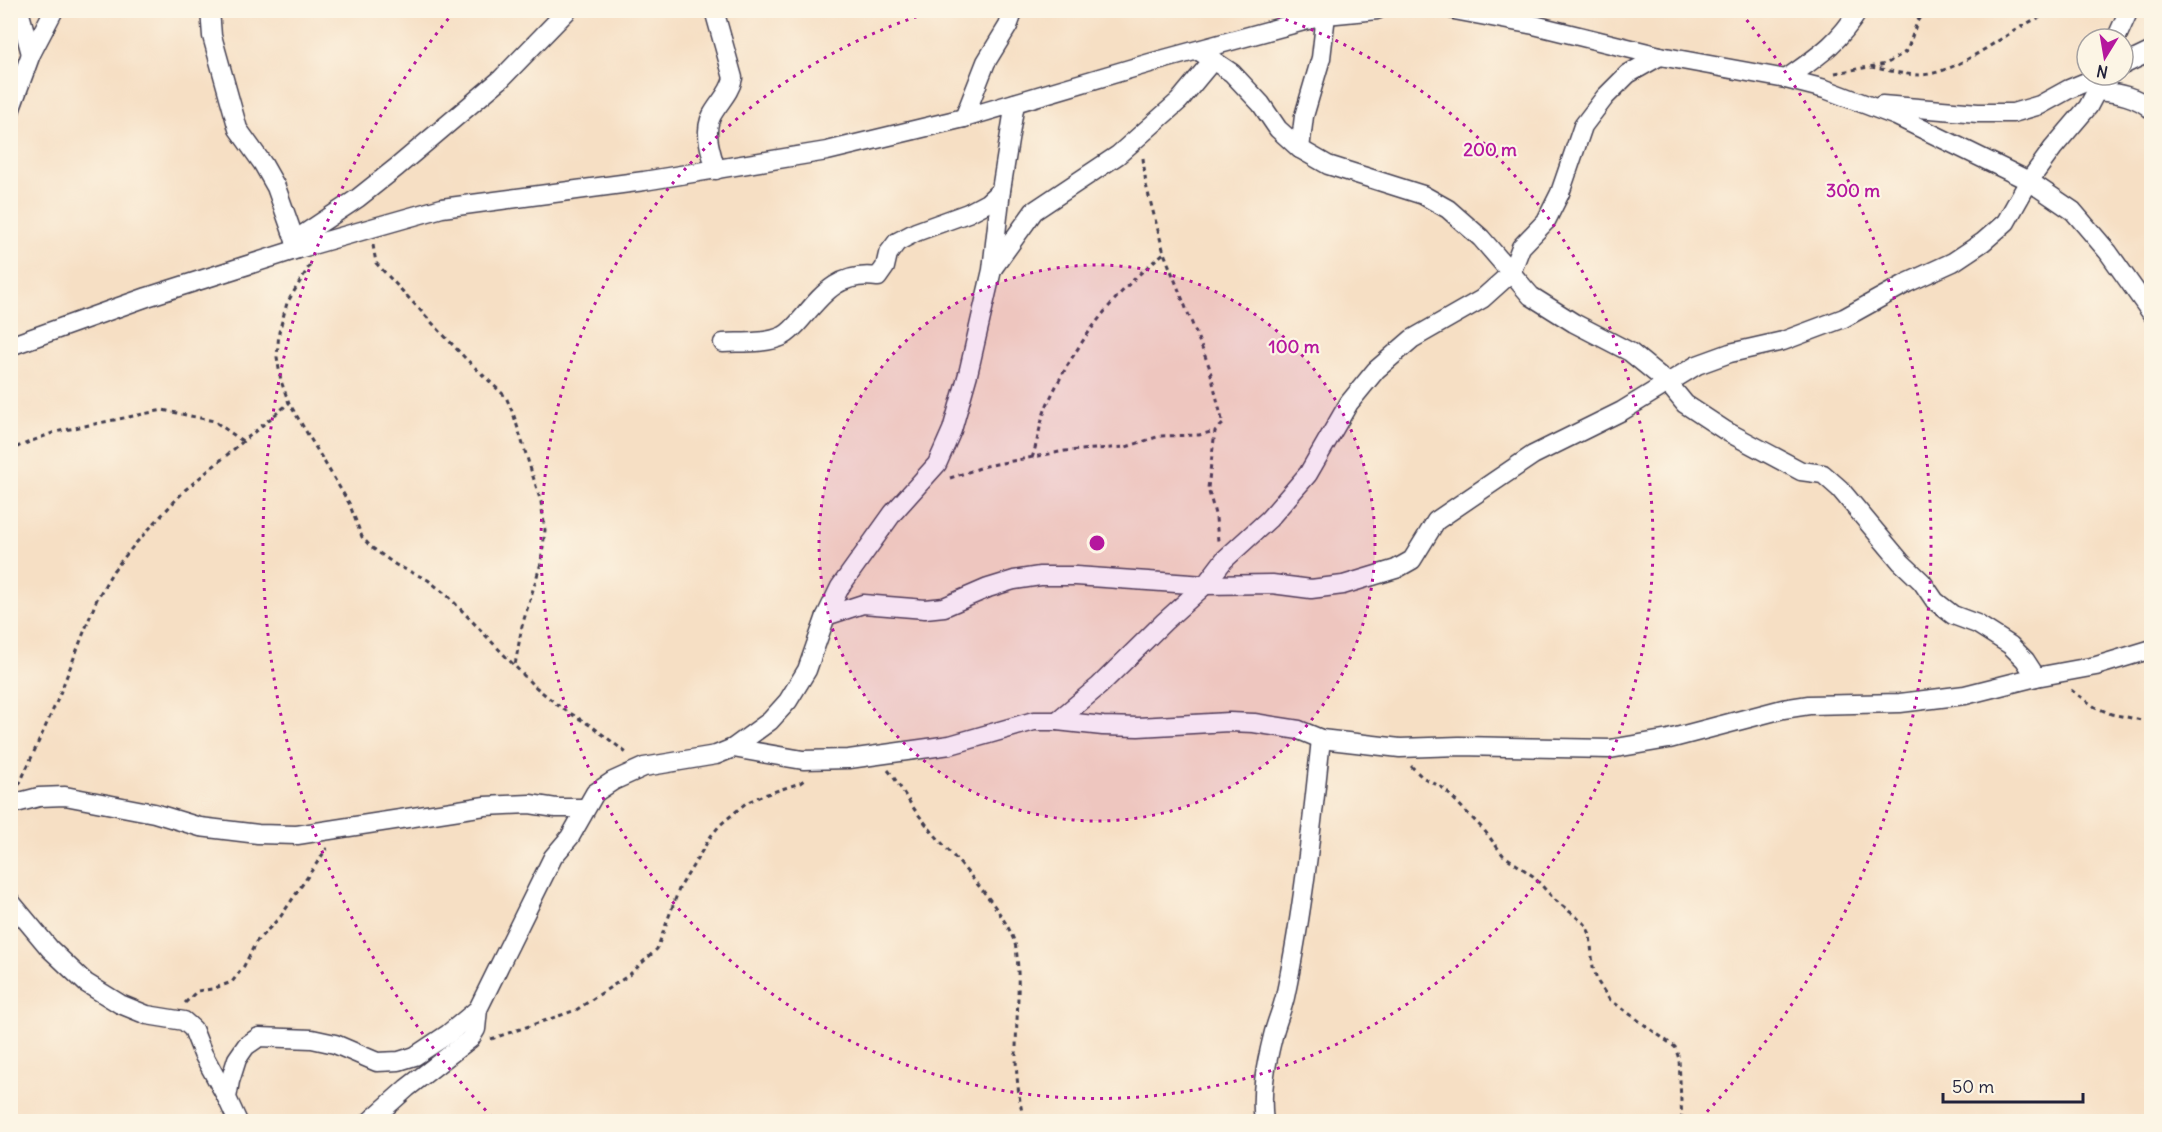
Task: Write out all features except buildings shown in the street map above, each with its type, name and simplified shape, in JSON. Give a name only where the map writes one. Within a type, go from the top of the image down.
[{"type":"street","points":[[19,10],[31,54]]},
{"type":"street","points":[[10,111],[31,54],[54,10]]},
{"type":"street","points":[[210,10],[212,36],[238,129],[276,187],[297,244]]},
{"type":"street","points":[[297,244],[358,198],[501,79],[568,10]]},
{"type":"street","points":[[714,10],[733,78],[731,86],[709,124],[709,141],[716,170]]},
{"type":"street","points":[[964,118],[986,62],[1008,26],[1014,10]]},
{"type":"street","points":[[10,346],[297,244],[325,241],[442,208],[644,182],[827,151],[964,118],[1150,63],[1206,55],[1326,15],[1377,10]]},
{"type":"street","points":[[1455,10],[1534,25],[1660,56],[1786,79],[1869,105],[2029,181],[2073,211],[2087,225],[2151,314]]},
{"type":"street","points":[[1786,79],[1831,47],[1859,10]]},
{"type":"street","points":[[2121,27],[2129,10]]},
{"type":"street","points":[[1299,149],[1304,116],[1321,58],[1326,15]]},
{"type":"street","points":[[2135,59],[2151,51]]},
{"type":"street","points":[[992,270],[1034,211],[1118,155],[1179,101],[1206,55]]},
{"type":"street","points":[[1206,55],[1232,73],[1261,104],[1278,129],[1299,149],[1328,165],[1423,195],[1448,209],[1481,238],[1531,296],[1574,323],[1630,352],[1667,381],[1685,404],[1726,431],[1801,471],[1823,474],[1840,489],[1901,562],[1923,582],[1935,601],[1953,615],[1977,624],[2010,645],[2042,676]]},
{"type":"street","points":[[1056,721],[1099,686],[1205,585],[1224,560],[1269,519],[1308,474],[1349,403],[1376,370],[1412,339],[1482,299],[1511,273],[1521,247],[1546,221],[1560,193],[1583,126],[1628,74],[1660,56]]},
{"type":"street","points":[[1869,105],[1978,113],[2013,113],[2040,105],[2076,87]]},
{"type":"street","points":[[826,616],[863,604],[925,609],[944,607],[988,588],[1014,580],[1040,576],[1076,576],[1205,585],[1272,584],[1311,589],[1343,585],[1396,569],[1412,560],[1436,520],[1533,455],[1622,411],[1667,381],[1712,358],[1783,340],[1844,318],[1907,283],[1953,262],[1983,242],[2006,222],[2029,181],[2053,148],[2088,107],[2098,87]]},
{"type":"street","points":[[2114,87],[2151,110]]},
{"type":"street","points":[[369,1122],[406,1088],[470,1039],[476,1029],[478,1009],[553,857],[570,837],[595,794],[613,781],[644,767],[716,755],[733,748],[770,722],[788,701],[807,670],[826,616],[840,586],[894,513],[937,464],[952,430],[968,374],[992,270],[1001,190],[1015,103]]},
{"type":"street","points":[[723,343],[783,336],[796,325],[823,294],[837,283],[866,276],[878,277],[897,242],[916,232],[968,213],[987,203],[1001,190]]},
{"type":"street","points":[[733,748],[803,760],[825,761],[950,745],[1034,721],[1056,721],[1138,727],[1229,722],[1254,723],[1299,730],[1321,739],[1400,748],[1459,746],[1610,749],[1669,739],[1783,709],[1809,705],[1900,703],[1965,695],[2042,676],[2096,666],[2151,649]]},
{"type":"street","points":[[1250,1122],[1261,1101],[1273,1036],[1285,998],[1305,876],[1321,739]]},
{"type":"street","points":[[11,805],[39,797],[65,796],[154,813],[200,828],[258,834],[297,835],[485,806],[530,804],[556,808],[585,808]]},
{"type":"street","points":[[10,901],[50,949],[86,983],[120,1004],[147,1015],[184,1021],[193,1029],[203,1054],[238,1122]]},
{"type":"street","points":[[227,1098],[237,1059],[246,1046],[259,1037],[312,1039],[335,1044],[377,1062],[399,1061],[415,1056],[448,1034],[478,1009]]},
{"type":"street","points":[[1261,1101],[1264,1122]]},
{"type":"path","points":[[1806,84],[1814,79],[1850,70],[1886,64],[1907,51],[1917,22],[1924,10]]},
{"type":"path","points":[[1871,67],[1919,75],[1934,73],[1992,45],[2039,17],[2049,13],[2079,13],[2086,10]]},
{"type":"path","points":[[942,482],[986,466],[1088,448],[1126,447],[1160,436],[1199,435],[1215,431],[1223,423],[1209,366],[1164,253],[1146,185],[1142,134]]},
{"type":"path","points":[[369,229],[376,263],[466,359],[506,397],[525,448],[541,502],[545,530],[541,563],[522,626],[514,664]]},
{"type":"path","points":[[325,241],[287,303],[279,332],[277,357],[281,381],[289,402],[349,503],[362,537],[371,547],[396,565],[428,580],[449,597],[532,684],[560,707],[593,727],[644,767]]},
{"type":"path","points":[[1032,458],[1047,406],[1084,339],[1125,287],[1164,253]]},
{"type":"path","points":[[11,805],[24,771],[57,701],[97,599],[113,572],[136,543],[185,490],[289,402]]},
{"type":"path","points":[[10,454],[17,447],[55,432],[163,410],[214,421],[244,442]]},
{"type":"path","points":[[1215,431],[1208,488],[1216,518],[1217,538],[1224,560]]},
{"type":"path","points":[[2042,676],[2111,714],[2151,722]]},
{"type":"path","points":[[1400,748],[1409,764],[1422,777],[1443,788],[1484,830],[1503,855],[1533,876],[1554,899],[1585,924],[1590,934],[1593,967],[1603,992],[1609,999],[1676,1047],[1679,1059],[1682,1122]]},
{"type":"path","points":[[877,755],[901,786],[921,818],[972,879],[1008,927],[1015,946],[1017,964],[1016,1055],[1023,1122]]},
{"type":"path","points":[[484,1041],[576,1010],[629,975],[657,949],[680,889],[711,836],[720,825],[746,803],[800,783],[807,778],[814,767],[825,761]]},
{"type":"path","points":[[170,1019],[197,991],[213,989],[232,982],[244,966],[256,942],[281,916],[340,829]]}]
